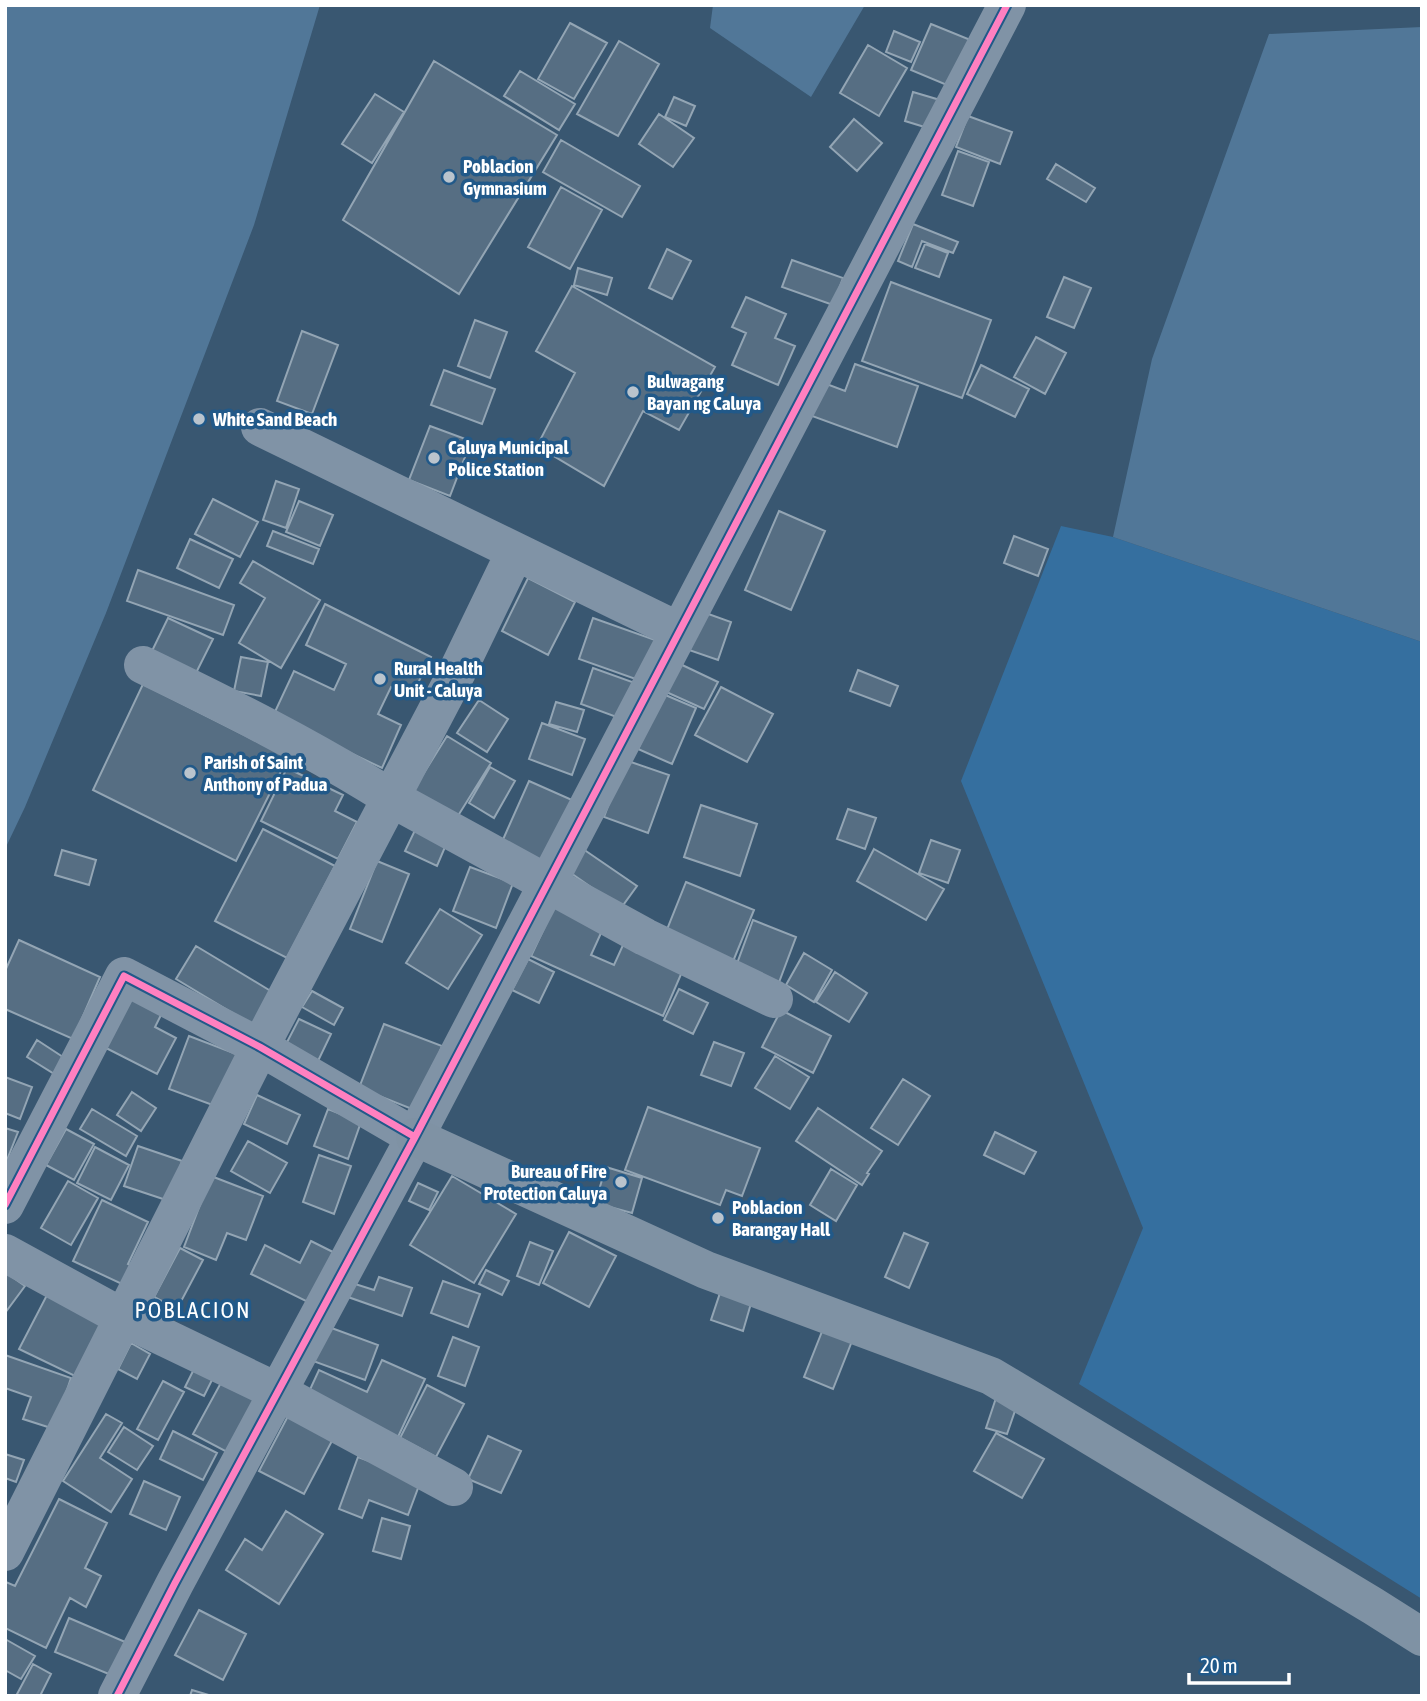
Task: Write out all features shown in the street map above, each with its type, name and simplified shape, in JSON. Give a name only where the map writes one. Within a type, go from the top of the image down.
[{"type":"main road","points":[[415,1137],[706,1270],[991,1376],[1422,1637]]},
{"type":"street","points":[[117,1696],[415,1137],[1007,5]]},
{"type":"street","points":[[260,427],[679,631]]},
{"type":"street","points":[[5,1552],[260,1047],[457,672],[515,552]]},
{"type":"street","points":[[143,665],[257,721],[645,937],[775,999]]},
{"type":"street","points":[[5,1205],[124,976],[260,1047],[415,1137]]},
{"type":"street","points":[[5,1253],[124,1318],[278,1392],[454,1487]]},
{"type":"shaded area","points":[[5,5],[320,5],[254,225],[106,613],[5,849]]},
{"type":"shaded area","points":[[713,5],[865,5],[811,97],[710,28]]},
{"type":"shaded area","points":[[1422,27],[1422,642],[1113,537],[1152,359],[1269,34]]},
{"type":"shaded area","points":[[1061,526],[1113,537],[1422,642],[1422,1599],[1079,1384],[1143,1228],[961,781]]},
{"type":"building","points":[[570,23],[607,43],[574,99],[538,79]]},
{"type":"building","points":[[931,24],[973,41],[954,88],[911,70]]},
{"type":"building","points":[[894,31],[920,42],[911,62],[886,52]]},
{"type":"building","points":[[619,41],[659,64],[618,136],[577,114]]},
{"type":"building","points":[[868,45],[907,68],[879,116],[840,93]]},
{"type":"building","name":"Poblacion Gymnasium","points":[[434,61],[557,135],[459,294],[343,220]]},
{"type":"building","points":[[520,71],[575,104],[559,130],[504,96]]},
{"type":"building","points":[[913,92],[940,100],[931,129],[905,121]]},
{"type":"building","points":[[375,94],[404,112],[372,163],[342,144]]},
{"type":"building","points":[[674,97],[695,106],[686,126],[665,117]]},
{"type":"building","points":[[659,114],[694,138],[673,167],[639,144]]},
{"type":"building","points":[[968,116],[1012,132],[1000,164],[956,147]]},
{"type":"building","points":[[854,119],[882,143],[857,171],[830,147]]},
{"type":"building","points":[[561,140],[640,186],[622,217],[543,172]]},
{"type":"building","points":[[958,151],[989,162],[973,206],[942,195]]},
{"type":"building","points":[[1056,164],[1095,188],[1086,202],[1047,179]]},
{"type":"building","points":[[561,187],[602,210],[570,269],[528,247]]},
{"type":"building","points":[[913,224],[958,242],[953,253],[922,241],[912,267],[898,261]]},
{"type":"building","points":[[925,244],[948,253],[939,277],[915,268]]},
{"type":"building","points":[[667,249],[691,261],[672,299],[649,288]]},
{"type":"building","points":[[792,260],[843,278],[833,305],[782,287]]},
{"type":"building","points":[[578,268],[612,278],[607,295],[574,285]]},
{"type":"building","points":[[1064,277],[1091,288],[1074,328],[1047,317]]},
{"type":"building","points":[[891,282],[991,320],[962,398],[862,361]]},
{"type":"building","name":"Bulwagang Bayan ng Caluya","points":[[572,286],[715,367],[679,430],[643,411],[604,486],[537,446],[575,373],[536,351]]},
{"type":"building","points":[[746,297],[786,314],[775,338],[795,346],[778,385],[732,365],[746,333],[732,327]]},
{"type":"building","points":[[475,320],[507,332],[490,378],[458,366]]},
{"type":"building","points":[[302,331],[338,345],[312,414],[277,401]]},
{"type":"building","points":[[1036,337],[1066,353],[1045,394],[1014,377]]},
{"type":"building","points":[[855,364],[918,386],[897,447],[812,416],[824,383],[845,391]]},
{"type":"building","points":[[981,365],[1029,389],[1015,417],[967,394]]},
{"type":"building","points":[[444,370],[495,389],[482,424],[431,405]]},
{"type":"building","points":[[430,426],[471,441],[450,496],[409,480]]},
{"type":"building","points":[[276,481],[299,489],[286,528],[263,520]]},
{"type":"building","points":[[213,499],[258,522],[240,557],[195,534]]},
{"type":"building","points":[[299,501],[333,515],[320,546],[286,532]]},
{"type":"building","points":[[779,511],[825,531],[791,610],[745,590]]},
{"type":"building","points":[[273,531],[319,549],[313,564],[267,546]]},
{"type":"building","points":[[1014,536],[1048,549],[1038,576],[1004,563]]},
{"type":"building","points":[[190,539],[233,559],[219,588],[177,568]]},
{"type":"building","points":[[253,561],[320,600],[281,668],[239,643],[265,598],[240,583]]},
{"type":"building","points":[[138,570],[234,605],[223,635],[127,601]]},
{"type":"building","points":[[528,578],[575,602],[548,655],[502,631]]},
{"type":"building","name":"Rural Health Unit - Caluya","points":[[325,604],[431,657],[411,697],[391,687],[378,714],[401,725],[382,768],[273,716],[294,671],[334,690],[346,664],[306,645]]},
{"type":"building","points":[[700,611],[731,622],[718,660],[686,649]]},
{"type":"building","points":[[168,618],[213,639],[194,677],[150,655]]},
{"type":"building","points":[[593,618],[658,641],[644,682],[579,659]]},
{"type":"building","points":[[241,657],[268,662],[261,696],[234,691]]},
{"type":"building","points":[[678,663],[718,682],[704,709],[664,691]]},
{"type":"building","points":[[593,668],[635,683],[622,719],[581,704]]},
{"type":"building","points":[[858,670],[898,686],[890,706],[850,691]]},
{"type":"building","name":"Parish of Saint Anthony of Padua","points":[[143,684],[288,757],[236,861],[93,790]]},
{"type":"building","points":[[721,687],[773,714],[747,762],[695,735]]},
{"type":"building","points":[[663,694],[696,708],[672,764],[638,749]]},
{"type":"building","points":[[479,700],[508,719],[487,752],[457,733]]},
{"type":"building","points":[[556,702],[584,710],[577,732],[549,724]]},
{"type":"building","points":[[542,723],[585,739],[572,775],[529,759]]},
{"type":"building","points":[[447,736],[491,763],[456,819],[412,792]]},
{"type":"building","points":[[625,760],[669,775],[648,833],[604,817]]},
{"type":"building","points":[[490,767],[515,781],[494,818],[469,803]]},
{"type":"building","points":[[287,768],[343,795],[335,811],[357,822],[338,859],[261,821]]},
{"type":"building","points":[[529,781],[572,800],[543,863],[501,844]]},
{"type":"building","points":[[701,805],[757,824],[740,876],[684,857]]},
{"type":"building","points":[[848,809],[876,818],[865,849],[837,839]]},
{"type":"building","points":[[417,826],[448,840],[437,866],[405,851]]},
{"type":"building","points":[[263,829],[335,866],[287,958],[215,921]]},
{"type":"building","points":[[931,840],[960,850],[948,883],[919,873]]},
{"type":"building","points":[[583,849],[637,886],[621,908],[568,871]]},
{"type":"building","points":[[874,849],[944,889],[926,920],[857,881]]},
{"type":"building","points":[[62,850],[96,860],[89,885],[55,875]]},
{"type":"building","points":[[377,861],[409,874],[382,942],[350,929]]},
{"type":"building","points":[[470,867],[513,883],[496,928],[453,911]]},
{"type":"building","points":[[686,882],[754,910],[732,964],[664,937]]},
{"type":"building","points":[[557,901],[606,922],[591,955],[614,965],[623,945],[682,972],[663,1016],[531,956]]},
{"type":"building","points":[[440,909],[482,935],[448,989],[406,963]]},
{"type":"building","points":[[753,920],[796,937],[778,985],[735,969]]},
{"type":"building","points":[[19,940],[100,977],[73,1039],[5,1009],[5,971]]},
{"type":"building","points":[[196,946],[274,993],[254,1026],[176,979]]},
{"type":"building","points":[[804,953],[832,970],[814,1002],[786,985]]},
{"type":"building","points":[[528,959],[554,972],[539,1003],[512,990]]},
{"type":"building","points":[[835,972],[867,993],[849,1022],[816,1002]]},
{"type":"building","points":[[679,989],[708,1003],[693,1034],[664,1020]]},
{"type":"building","points":[[312,991],[343,1008],[334,1025],[302,1007]]},
{"type":"building","points":[[132,993],[164,1009],[155,1027],[176,1038],[157,1074],[104,1047]]},
{"type":"building","points":[[781,1010],[831,1036],[813,1073],[762,1047]]},
{"type":"building","points":[[299,1019],[331,1034],[318,1061],[285,1046]]},
{"type":"building","points":[[384,1024],[442,1046],[417,1111],[359,1088]]},
{"type":"building","points":[[189,1036],[239,1055],[218,1107],[169,1089]]},
{"type":"building","points":[[37,1040],[66,1059],[56,1075],[27,1057]]},
{"type":"building","points":[[714,1042],[744,1053],[731,1086],[701,1075]]},
{"type":"building","points":[[775,1056],[809,1077],[790,1109],[755,1088]]},
{"type":"building","points":[[5,1077],[32,1087],[20,1119],[5,1113]]},
{"type":"building","points":[[903,1079],[930,1096],[898,1145],[871,1128]]},
{"type":"building","points":[[132,1092],[156,1108],[141,1131],[117,1115]]},
{"type":"building","points":[[257,1095],[300,1115],[287,1144],[244,1124]]},
{"type":"building","points":[[648,1107],[760,1148],[742,1196],[726,1190],[720,1205],[625,1170]]},
{"type":"building","points":[[818,1108],[882,1151],[862,1185],[796,1141]]},
{"type":"building","points":[[92,1109],[137,1136],[126,1156],[80,1129]]},
{"type":"building","points":[[328,1109],[361,1122],[348,1159],[314,1146]]},
{"type":"building","points":[[5,1128],[18,1132],[5,1165]]},
{"type":"building","points":[[66,1129],[94,1144],[74,1180],[46,1165]]},
{"type":"building","points":[[995,1132],[1036,1152],[1024,1174],[984,1155]]},
{"type":"building","points":[[248,1141],[287,1163],[270,1193],[231,1171]]},
{"type":"building","points":[[138,1146],[182,1161],[169,1201],[124,1186]]},
{"type":"building","points":[[95,1147],[129,1165],[111,1200],[77,1183]]},
{"type":"building","points":[[319,1155],[351,1166],[334,1214],[303,1202]]},
{"type":"building","points":[[606,1167],[642,1178],[632,1213],[595,1203]]},
{"type":"building","points":[[831,1169],[857,1185],[836,1221],[810,1205]]},
{"type":"building","points":[[211,1176],[263,1196],[246,1240],[227,1233],[216,1260],[184,1247]]},
{"type":"building","points":[[452,1176],[516,1214],[474,1283],[410,1245]]},
{"type":"building","points":[[68,1181],[98,1198],[71,1245],[41,1228]]},
{"type":"building","points":[[418,1183],[438,1192],[429,1210],[409,1201]]},
{"type":"building","points":[[102,1200],[148,1222],[128,1264],[133,1266],[124,1285],[73,1261]]},
{"type":"building","points":[[569,1232],[616,1256],[589,1307],[543,1283]]},
{"type":"building","points":[[904,1233],[928,1243],[909,1288],[885,1277]]},
{"type":"building","points":[[311,1241],[339,1255],[314,1305],[251,1274],[265,1245],[300,1263]]},
{"type":"building","points":[[530,1242],[553,1251],[539,1285],[517,1276]]},
{"type":"building","points":[[180,1248],[203,1260],[177,1309],[154,1297]]},
{"type":"building","points":[[486,1270],[509,1281],[502,1295],[479,1284]]},
{"type":"building","points":[[5,1272],[25,1286],[5,1313]]},
{"type":"building","points":[[379,1277],[412,1288],[402,1316],[348,1297],[352,1283],[374,1290]]},
{"type":"building","points":[[443,1281],[480,1294],[468,1327],[431,1313]]},
{"type":"building","points":[[721,1290],[752,1300],[743,1331],[711,1320]]},
{"type":"building","points":[[47,1295],[104,1323],[77,1377],[19,1349]]},
{"type":"building","points":[[326,1326],[378,1345],[365,1380],[313,1361]]},
{"type":"building","points":[[823,1329],[852,1341],[833,1389],[804,1377]]},
{"type":"building","points":[[453,1337],[479,1347],[465,1386],[438,1376]]},
{"type":"building","points":[[131,1343],[150,1354],[137,1379],[118,1369]]},
{"type":"building","points":[[5,1355],[71,1378],[54,1429],[23,1419],[31,1397],[5,1388]]},
{"type":"building","points":[[382,1360],[425,1379],[398,1437],[307,1396],[319,1370],[367,1392]]},
{"type":"building","points":[[195,1367],[214,1376],[204,1396],[185,1387]]},
{"type":"building","points":[[223,1379],[257,1397],[227,1452],[193,1434]]},
{"type":"building","points":[[163,1381],[184,1392],[158,1440],[137,1429]]},
{"type":"building","points":[[427,1385],[464,1404],[436,1457],[400,1438]]},
{"type":"building","points":[[996,1398],[1017,1405],[1007,1434],[986,1428]]},
{"type":"building","points":[[106,1414],[122,1423],[100,1458],[132,1479],[111,1512],[63,1481]]},
{"type":"building","points":[[288,1416],[333,1439],[304,1494],[259,1471]]},
{"type":"building","points":[[124,1427],[153,1446],[137,1470],[108,1452]]},
{"type":"building","points":[[173,1431],[217,1453],[203,1480],[160,1459]]},
{"type":"building","points":[[996,1433],[1044,1459],[1022,1498],[974,1471]]},
{"type":"building","points":[[488,1436],[521,1451],[501,1493],[468,1479]]},
{"type":"building","points":[[5,1454],[24,1460],[16,1482],[5,1478]]},
{"type":"building","points":[[358,1457],[421,1480],[408,1515],[369,1500],[362,1518],[339,1509]]},
{"type":"building","points":[[144,1481],[180,1497],[166,1530],[130,1514]]},
{"type":"building","points":[[59,1499],[107,1523],[85,1568],[101,1576],[86,1607],[70,1598],[46,1648],[5,1628],[5,1584],[6,1582],[15,1586]]},
{"type":"building","points":[[286,1511],[323,1534],[279,1604],[226,1570],[245,1539],[262,1550]]},
{"type":"building","points":[[382,1518],[410,1526],[401,1559],[373,1551]]},
{"type":"building","points":[[199,1610],[246,1634],[223,1680],[175,1655]]},
{"type":"building","points":[[69,1618],[130,1644],[116,1677],[55,1652]]},
{"type":"building","points":[[5,1639],[35,1656],[21,1679],[5,1670]]},
{"type":"building","points":[[33,1664],[51,1674],[40,1696],[16,1696]]},
{"type":"building","points":[[192,1690],[212,1696],[190,1696]]},
{"type":"cycle path","points":[[117,1696],[415,1137],[1007,5]]},
{"type":"cycle path","points":[[5,1205],[124,976],[260,1047],[415,1137]]},
{"type":"place","name":"Poblacion Gymnasium","points":[[449,177]]},
{"type":"place","name":"Bulwagang Bayan ng Caluya","points":[[633,392]]},
{"type":"place","name":"White Sand Beach","points":[[199,419]]},
{"type":"place","name":"Caluya Municipal Police Station","points":[[434,458]]},
{"type":"place","name":"Rural Health Unit - Caluya","points":[[380,679]]},
{"type":"place","name":"Parish of Saint Anthony of Padua","points":[[190,773]]},
{"type":"place","name":"Bureau of Fire Protection Caluya","points":[[621,1182]]},
{"type":"place","name":"Poblacion Barangay Hall","points":[[718,1218]]},
{"type":"district","name":"POBLACION","points":[[193,1310]]}]
